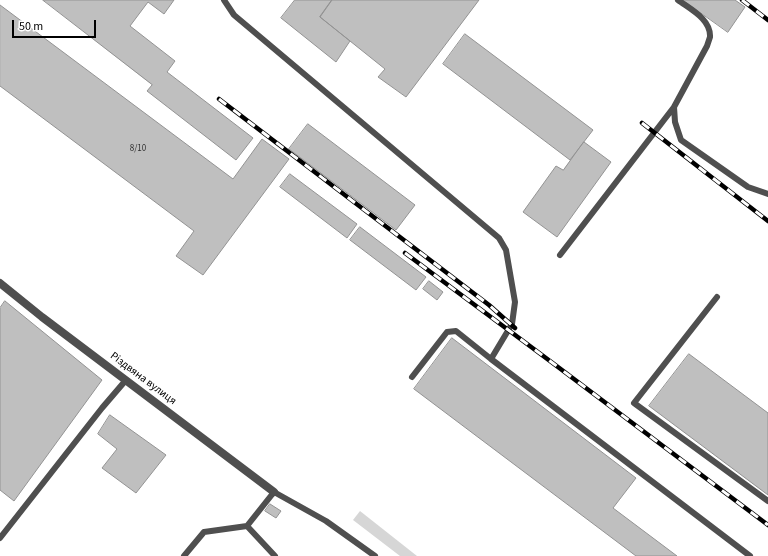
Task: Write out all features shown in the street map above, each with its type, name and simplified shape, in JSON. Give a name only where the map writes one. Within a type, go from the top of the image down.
[{"type":"street","name":"Різдвяна вулиця","points":[[0,283],[42,317],[274,492]]},
{"type":"lane","points":[[224,0],[234,15],[499,238],[506,250],[515,302],[512,324],[491,359]]},
{"type":"lane","points":[[560,255],[674,106],[707,46],[710,37],[709,28],[702,18],[678,0]]},
{"type":"lane","points":[[674,106],[675,122],[681,140],[748,187],[768,194]]},
{"type":"lane","points":[[717,297],[634,403],[768,501]]},
{"type":"lane","points":[[412,378],[447,332],[456,331],[750,556]]},
{"type":"lane","points":[[0,538],[102,408],[126,380]]},
{"type":"lane","points":[[184,556],[204,532],[247,526],[274,492],[326,521],[375,556]]},
{"type":"lane","points":[[247,526],[275,556]]},
{"type":"shaded area","points":[[360,511],[417,556],[400,556],[353,520]]},
{"type":"building","points":[[43,0],[174,0],[164,14],[148,2],[130,26],[175,61],[167,72],[253,138],[236,160],[147,91],[152,85]]},
{"type":"building","points":[[295,0],[332,0],[320,17],[350,41],[336,62],[281,18]]},
{"type":"building","points":[[332,0],[479,0],[406,97],[378,77],[385,69],[320,17]]},
{"type":"building","points":[[683,0],[735,0],[745,7],[728,32]]},
{"type":"building","points":[[0,5],[233,179],[262,139],[289,159],[203,275],[176,256],[194,231],[0,86]]},
{"type":"building","points":[[465,34],[593,130],[570,160],[443,64]]},
{"type":"building","points":[[308,124],[415,205],[396,230],[289,149]]},
{"type":"building","points":[[584,142],[611,162],[557,237],[523,212],[556,166],[563,170]]},
{"type":"building","points":[[290,174],[357,224],[347,238],[280,187]]},
{"type":"building","points":[[360,227],[426,277],[416,290],[350,240]]},
{"type":"building","points":[[429,281],[443,292],[437,300],[423,289]]},
{"type":"building","points":[[5,301],[102,380],[14,501],[0,490],[0,308]]},
{"type":"building","points":[[452,338],[636,478],[613,508],[677,556],[636,556],[414,389]]},
{"type":"building","points":[[689,354],[768,413],[768,495],[649,406]]},
{"type":"building","points":[[110,415],[166,455],[136,493],[102,468],[117,449],[98,434]]},
{"type":"building","points":[[270,504],[281,511],[276,518],[265,511]]},
{"type":"railway","points":[[742,0],[768,20]]},
{"type":"railway","points":[[219,99],[489,305],[515,328]]},
{"type":"railway","points":[[642,123],[768,221]]},
{"type":"railway","points":[[405,253],[768,525]]}]
